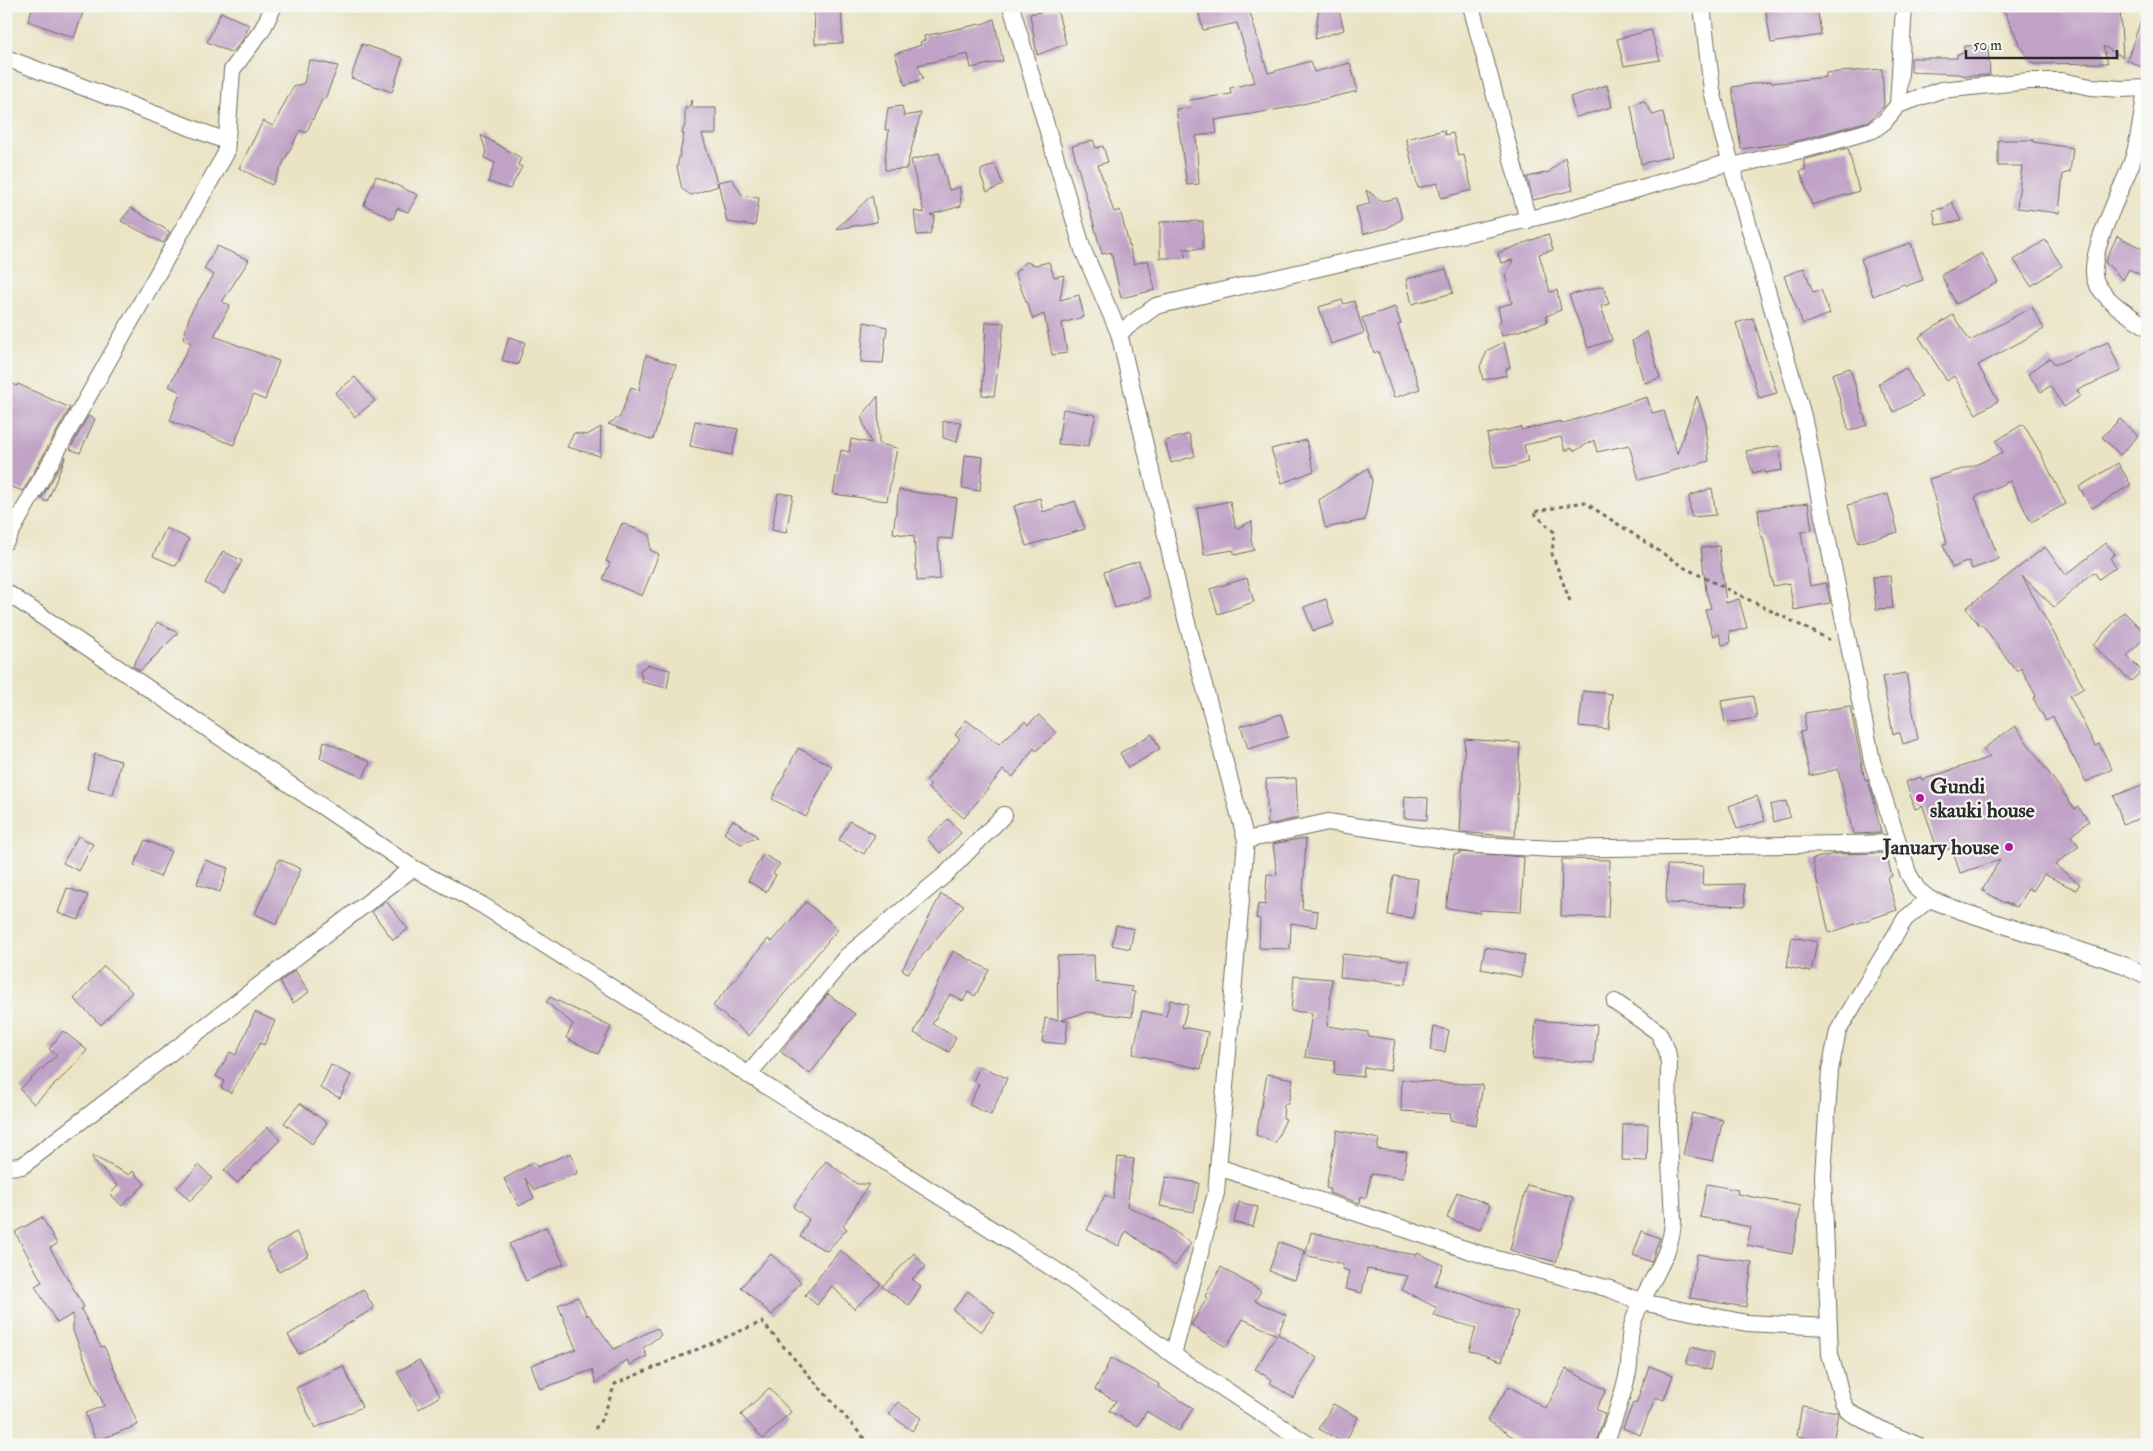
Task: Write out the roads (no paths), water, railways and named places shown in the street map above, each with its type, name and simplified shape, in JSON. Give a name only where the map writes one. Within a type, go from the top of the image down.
[{"type":"street","points":[[6,541],[226,153],[232,70],[262,30],[274,6]]},
{"type":"street","points":[[1011,6],[1083,250],[1119,333],[1182,604],[1246,840],[1216,1193],[1172,1355]]},
{"type":"street","points":[[1470,6],[1528,220]]},
{"type":"street","points":[[1702,6],[1712,90],[1731,164],[1803,416],[1872,761],[1908,873],[1917,889],[1929,899],[2115,962],[2147,976]]},
{"type":"street","points":[[1898,105],[1904,6]]},
{"type":"street","points":[[6,58],[226,141],[226,153]]},
{"type":"street","points":[[1119,333],[1156,306],[1528,220],[1731,164],[1814,147],[1873,130],[1884,122],[1898,105],[1941,90],[2029,81],[2062,81],[2122,89],[2147,88],[2134,156],[2098,246],[2094,271],[2096,282],[2109,298],[2147,327]]},
{"type":"street","points":[[6,592],[413,868],[482,905],[1068,1278],[1172,1355],[1309,1445]]},
{"type":"street","points":[[748,1075],[846,957],[946,874],[1004,815]]},
{"type":"street","points":[[1246,840],[1328,822],[1478,845],[1554,849],[1898,843]]},
{"type":"street","points":[[6,1167],[22,1166],[413,868]]},
{"type":"street","points":[[1917,1445],[1884,1431],[1849,1412],[1837,1385],[1830,1354],[1823,1175],[1830,1070],[1838,1031],[1905,919],[1929,899]]},
{"type":"street","points":[[1605,1445],[1628,1371],[1631,1331],[1641,1302],[1656,1274],[1673,1234],[1668,1122],[1669,1063],[1667,1050],[1658,1032],[1615,1002]]},
{"type":"street","points":[[1218,1167],[1488,1257],[1610,1289],[1641,1302],[1747,1323],[1829,1327]]},
{"type":"place","name":"Gundi skauki house","points":[[1920,798]]},
{"type":"place","name":"January house","points":[[2009,847]]}]
